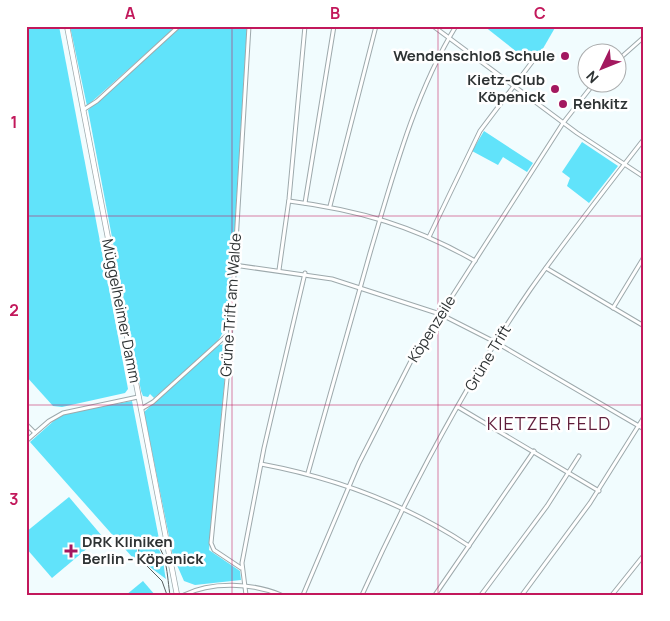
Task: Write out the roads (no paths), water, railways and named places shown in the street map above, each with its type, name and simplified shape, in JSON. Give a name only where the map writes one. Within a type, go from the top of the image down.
[{"type":"main road","name":"Müggelheimer Damm","points":[[67,26],[140,409],[178,595]]},
{"type":"street","points":[[83,110],[93,104],[179,26]]},
{"type":"street","name":"Grüne Trift am Walde","points":[[241,568],[214,550],[211,543],[230,336],[249,26]]},
{"type":"street","points":[[279,270],[289,201],[306,26]]},
{"type":"street","points":[[305,203],[334,26]]},
{"type":"street","points":[[330,206],[376,26]]},
{"type":"street","points":[[434,26],[563,123],[644,177]]},
{"type":"street","points":[[308,473],[381,218],[424,90],[456,26]]},
{"type":"street","points":[[628,51],[644,37]]},
{"type":"street","points":[[429,237],[481,129],[532,62]]},
{"type":"street","name":"Köpenzeile","points":[[303,595],[349,486],[397,387],[440,314],[563,123],[587,92]]},
{"type":"street","name":"Grüne Trift","points":[[362,595],[402,509],[430,455],[497,343],[546,268],[644,139]]},
{"type":"street","points":[[289,201],[330,206],[381,218],[429,237],[475,261]]},
{"type":"street","points":[[613,308],[644,257]]},
{"type":"street","points":[[234,265],[304,273],[361,287],[440,314],[497,343],[644,429]]},
{"type":"street","points":[[546,268],[644,326]]},
{"type":"street","points":[[246,595],[241,568],[261,464],[304,273]]},
{"type":"street","points":[[140,409],[153,402],[226,336],[230,336]]},
{"type":"street","points":[[26,441],[49,421],[64,413],[138,397]]},
{"type":"street","points":[[458,407],[599,491]]},
{"type":"street","points":[[522,595],[599,491],[644,417]]},
{"type":"street","points":[[26,424],[34,433]]},
{"type":"street","points":[[435,595],[534,451]]},
{"type":"street","points":[[481,595],[547,506],[579,456]]},
{"type":"street","points":[[261,464],[308,473],[349,486],[435,524],[469,546]]},
{"type":"street","points":[[612,595],[644,554]]},
{"type":"street","points":[[184,595],[210,587],[244,586],[281,595]]},
{"type":"tram line","points":[[167,595],[162,581],[138,557],[139,548],[147,541],[159,547],[163,554],[170,595]]},
{"type":"place","name":"Wendenschloß Schule","points":[[565,56]]},
{"type":"place","name":"Kietz-Club Köpenick","points":[[555,89]]},
{"type":"place","name":"Rehkitz","points":[[563,104]]},
{"type":"place","name":"DRK Kliniken Berlin - Köpenick","points":[[71,551]]},
{"type":"district","name":"KIETZER FELD","points":[[549,424]]}]
